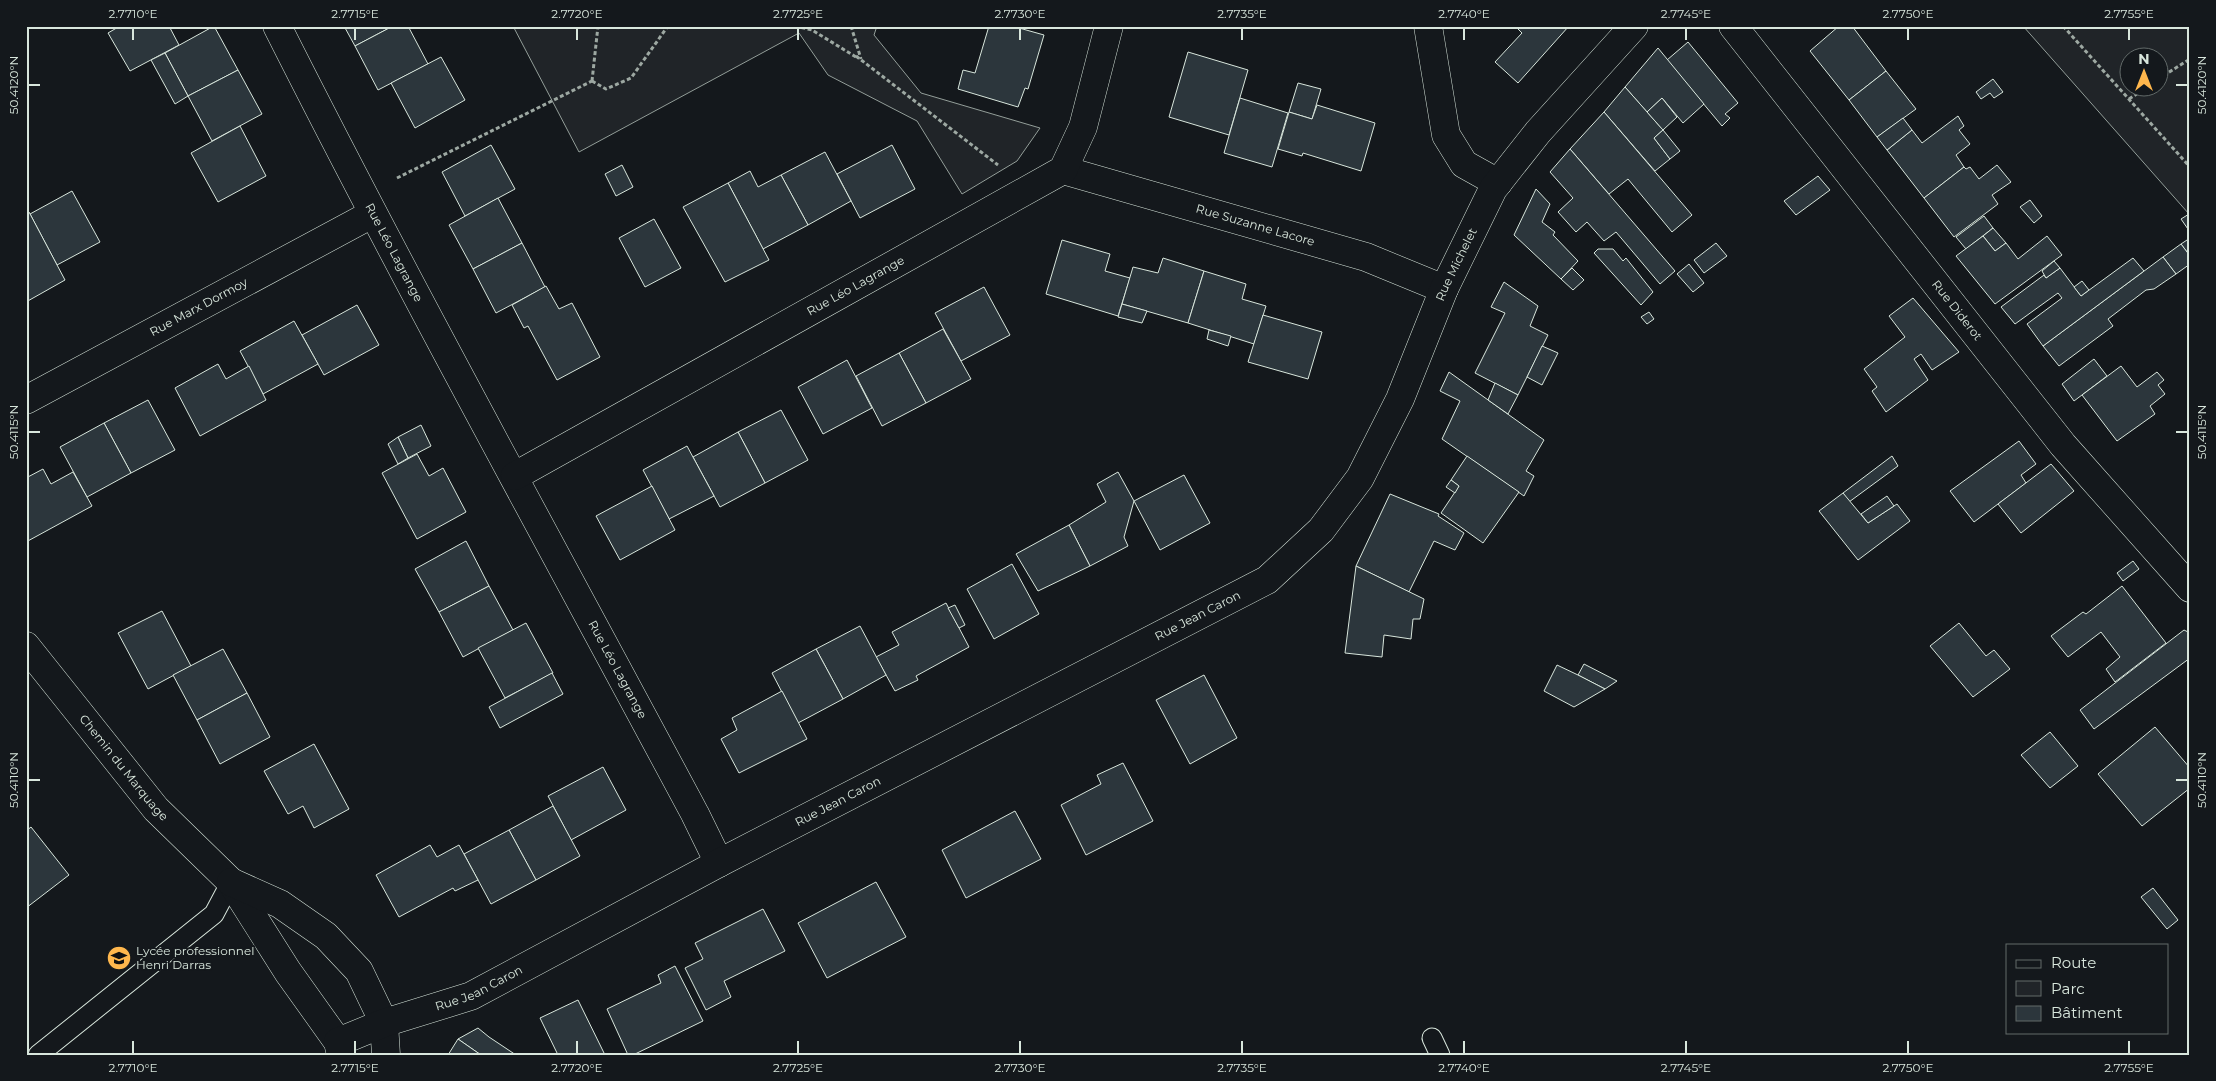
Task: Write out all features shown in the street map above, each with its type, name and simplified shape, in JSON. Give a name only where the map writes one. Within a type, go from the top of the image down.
[{"type":"street","name":"Rue Léo Lagrange","points":[[277,26],[367,205],[515,476],[695,814],[718,863]]},
{"type":"street","points":[[1063,170],[1083,127],[1109,26]]},
{"type":"street","points":[[1428,26],[1446,135],[1464,164],[1498,183]]},
{"type":"street","name":"Rue Michelet","points":[[1321,530],[1360,478],[1400,399],[1444,289],[1498,183],[1538,132],[1634,26]]},
{"type":"street","name":"Rue Diderot","points":[[1733,26],[2063,445],[2190,588]]},
{"type":"street","name":"Rue Léo Lagrange","points":[[515,476],[1063,170]]},
{"type":"street","name":"Rue Suzanne Lacore","points":[[1063,170],[1366,258],[1444,289]]},
{"type":"street","name":"Rue Marx Dormoy","points":[[26,400],[367,205]]},
{"type":"street","name":"Rue Jean Caron","points":[[339,1048],[384,1023],[471,996],[718,863],[1267,580],[1321,530]]},
{"type":"street","name":"Chemin du Marquage","points":[[26,646],[156,810],[231,882],[339,1048]]},
{"type":"street","name":"Chemin du Marquage","points":[[231,882],[280,904],[326,936],[359,971],[384,1023],[386,1055]]},
{"type":"lane","points":[[38,1055],[214,914],[231,882]]},
{"type":"lane","points":[[1432,1038],[1440,1055]]},
{"type":"path","points":[[592,81],[598,26]]},
{"type":"path","points":[[592,81],[606,89],[631,78],[668,26]]},
{"type":"path","points":[[795,26],[812,30],[856,56],[1029,190]]},
{"type":"path","points":[[851,26],[861,60],[856,56]]},
{"type":"path","points":[[2063,26],[2190,167]]},
{"type":"path","points":[[2168,73],[2190,59]]},
{"type":"path","points":[[367,205],[592,81]]},
{"type":"green space","points":[[513,26],[877,26],[874,35],[921,93],[1040,128],[1017,161],[962,194],[917,121],[828,75],[799,33],[579,152]]},
{"type":"green space","points":[[2023,26],[2190,26],[2189,214]]},
{"type":"building","points":[[120,26],[169,26],[179,45],[130,71],[108,33]]},
{"type":"building","points":[[214,26],[238,70],[188,96],[165,53]]},
{"type":"building","points":[[344,26],[393,26],[355,46]]},
{"type":"building","points":[[393,26],[408,26],[428,64],[378,90],[355,46]]},
{"type":"building","points":[[989,26],[1012,26],[1044,35],[1028,89],[1025,88],[1018,107],[958,89],[963,70],[975,73]]},
{"type":"building","points":[[1515,26],[1569,26],[1518,83],[1495,62],[1522,33]]},
{"type":"building","points":[[1839,26],[1852,26],[1886,71],[1849,100],[1810,51]]},
{"type":"building","points":[[1688,42],[1738,103],[1725,114],[1730,118],[1722,126],[1667,60]]},
{"type":"building","points":[[1658,48],[1704,104],[1683,123],[1662,98],[1647,112],[1625,87]]},
{"type":"building","points":[[1188,52],[1248,70],[1229,135],[1169,117]]},
{"type":"building","points":[[165,53],[188,96],[175,104],[151,60]]},
{"type":"building","points":[[441,57],[465,100],[415,128],[391,83]]},
{"type":"building","points":[[238,70],[262,114],[212,141],[188,96]]},
{"type":"building","points":[[1886,71],[1916,109],[1877,137],[1849,100]]},
{"type":"building","points":[[1993,79],[2003,92],[1994,98],[1990,93],[1981,99],[1976,92]]},
{"type":"building","points":[[1298,83],[1321,89],[1312,119],[1289,112]]},
{"type":"building","points":[[1625,87],[1663,130],[1654,138],[1670,159],[1655,171],[1604,112]]},
{"type":"building","points":[[1240,98],[1288,113],[1272,167],[1224,153]]},
{"type":"building","points":[[1662,98],[1677,117],[1663,130],[1647,112]]},
{"type":"building","points":[[1317,105],[1375,123],[1361,171],[1303,153],[1302,156],[1278,149],[1289,112],[1312,119]]},
{"type":"building","points":[[1604,112],[1692,215],[1672,232],[1628,179],[1609,194],[1570,149]]},
{"type":"building","points":[[1958,116],[1964,126],[1959,130],[1970,144],[1956,155],[1964,167],[1924,198],[1887,150],[1912,130],[1922,143]]},
{"type":"building","points":[[1903,118],[1912,130],[1887,150],[1877,137]]},
{"type":"building","points":[[240,126],[266,176],[218,202],[191,153]]},
{"type":"building","points":[[1663,130],[1680,151],[1670,159],[1654,138]]},
{"type":"building","points":[[491,145],[515,189],[465,216],[442,172]]},
{"type":"building","points":[[892,145],[915,189],[860,218],[837,174]]},
{"type":"building","points":[[1570,149],[1675,271],[1660,284],[1616,232],[1604,241],[1587,222],[1576,232],[1558,212],[1573,198],[1550,172]]},
{"type":"building","points":[[825,152],[851,201],[808,225],[781,175]]},
{"type":"building","points":[[622,165],[633,187],[616,196],[605,174]]},
{"type":"building","points":[[1997,165],[2011,182],[1992,195],[1998,204],[1954,237],[1924,198],[1964,167],[1966,169],[1970,167],[1979,179]]},
{"type":"building","points":[[750,171],[758,187],[781,175],[808,225],[763,249],[728,183]]},
{"type":"building","points":[[1818,176],[1830,190],[1796,215],[1784,201]]},
{"type":"building","points":[[728,183],[769,260],[725,282],[683,207]]},
{"type":"building","points":[[1536,189],[1550,204],[1542,222],[1555,232],[1553,235],[1578,261],[1561,279],[1514,235]]},
{"type":"building","points":[[72,191],[100,242],[57,265],[30,214]]},
{"type":"building","points":[[498,198],[522,243],[473,269],[449,225]]},
{"type":"building","points":[[2030,200],[2042,216],[2034,223],[2020,207]]},
{"type":"building","points":[[29,212],[65,280],[26,302],[26,213]]},
{"type":"building","points":[[2190,214],[2190,232],[2181,219]]},
{"type":"building","points":[[1984,216],[1993,228],[1966,249],[1956,237]]},
{"type":"building","points":[[654,219],[681,268],[645,287],[619,238]]},
{"type":"building","points":[[1993,228],[2006,243],[1995,251],[1983,236]]},
{"type":"building","points":[[1983,236],[1995,251],[2006,243],[2018,259],[2047,236],[2062,255],[1995,304],[1956,256]]},
{"type":"building","points":[[2190,238],[2190,256],[2181,244]]},
{"type":"building","points":[[1062,240],[1110,254],[1105,271],[1130,278],[1118,316],[1046,294]]},
{"type":"building","points":[[522,243],[545,287],[496,313],[473,269]]},
{"type":"building","points":[[1716,243],[1727,256],[1704,273],[1694,260]]},
{"type":"building","points":[[2181,244],[2190,256],[2190,264],[2176,274],[2163,257]]},
{"type":"building","points":[[1598,249],[1613,249],[1623,261],[1626,258],[1653,292],[1641,305],[1594,253]]},
{"type":"building","points":[[2163,257],[2176,274],[2154,289],[2146,290],[2108,319],[2113,326],[2059,366],[2043,346]]},
{"type":"building","points":[[1163,258],[1204,271],[1188,323],[1122,304],[1133,267],[1158,273]]},
{"type":"building","points":[[2133,258],[2144,271],[2043,346],[2027,324],[2062,298],[2058,293],[2015,324],[2001,307],[2044,275],[2046,278],[2060,268],[2081,296]]},
{"type":"building","points":[[2054,261],[2060,268],[2046,278],[2042,271]]},
{"type":"building","points":[[1689,264],[1704,283],[1693,292],[1677,274]]},
{"type":"building","points":[[1572,268],[1584,280],[1573,290],[1561,279]]},
{"type":"building","points":[[1204,271],[1246,284],[1242,299],[1266,306],[1254,344],[1188,323]]},
{"type":"building","points":[[2082,281],[2089,290],[2081,296],[2074,287]]},
{"type":"building","points":[[1504,282],[1538,306],[1530,326],[1548,335],[1518,395],[1475,373],[1505,313],[1491,307]]},
{"type":"building","points":[[546,286],[559,309],[572,303],[600,357],[557,380],[528,326],[524,328],[512,305]]},
{"type":"building","points":[[984,287],[1010,335],[961,361],[935,313]]},
{"type":"building","points":[[1913,298],[1959,352],[1932,370],[1921,354],[1914,359],[1928,380],[1886,412],[1872,391],[1877,387],[1864,369],[1905,337],[1889,316]]},
{"type":"building","points":[[1122,304],[1147,311],[1142,323],[1118,317]]},
{"type":"building","points":[[357,305],[379,345],[324,375],[302,335]]},
{"type":"building","points":[[1649,312],[1654,319],[1647,324],[1641,317]]},
{"type":"building","points":[[1263,315],[1322,332],[1308,379],[1248,362]]},
{"type":"building","points":[[294,321],[318,364],[263,394],[240,351]]},
{"type":"building","points":[[943,329],[971,379],[926,403],[899,353]]},
{"type":"building","points":[[1209,330],[1231,336],[1228,346],[1207,339]]},
{"type":"building","points":[[1542,346],[1558,353],[1542,385],[1527,377]]},
{"type":"building","points":[[899,353],[926,403],[882,426],[856,376]]},
{"type":"building","points":[[2094,359],[2107,376],[2074,401],[2062,384]]},
{"type":"building","points":[[847,360],[872,408],[823,434],[798,387]]},
{"type":"building","points":[[218,364],[226,379],[249,366],[266,400],[200,436],[175,388]]},
{"type":"building","points":[[2121,366],[2137,387],[2157,372],[2164,380],[2158,385],[2165,394],[2150,406],[2155,414],[2117,441],[2082,395]]},
{"type":"building","points":[[1449,372],[1544,440],[1526,471],[1534,476],[1524,496],[1442,439],[1460,401],[1440,391]]},
{"type":"building","points":[[1495,383],[1518,395],[1508,414],[1488,400]]},
{"type":"building","points":[[148,400],[175,450],[131,473],[104,423]]},
{"type":"building","points":[[781,410],[808,460],[765,483],[738,432]]},
{"type":"building","points":[[104,423],[131,473],[87,497],[60,447]]},
{"type":"building","points":[[421,425],[431,446],[408,458],[398,437]]},
{"type":"building","points":[[738,432],[765,483],[720,507],[693,457]]},
{"type":"building","points":[[398,437],[408,458],[398,464],[388,444]]},
{"type":"building","points":[[2019,441],[2036,464],[2021,475],[2026,483],[1974,522],[1950,491]]},
{"type":"building","points":[[687,446],[714,496],[669,519],[643,470]]},
{"type":"building","points":[[417,454],[429,476],[443,468],[466,512],[417,539],[382,473]]},
{"type":"building","points":[[1467,456],[1519,492],[1483,543],[1441,513],[1459,486],[1451,480]]},
{"type":"building","points":[[1892,456],[1898,466],[1849,502],[1843,493]]},
{"type":"building","points":[[2051,464],[2074,491],[2021,533],[1998,504]]},
{"type":"building","points":[[43,469],[51,484],[73,472],[92,506],[26,542],[26,478]]},
{"type":"building","points":[[1118,472],[1134,501],[1124,537],[1128,546],[1090,566],[1069,525],[1106,502],[1097,484]]},
{"type":"building","points":[[1184,475],[1210,523],[1160,550],[1134,501]]},
{"type":"building","points":[[1451,480],[1459,486],[1455,493],[1446,487]]},
{"type":"building","points":[[652,486],[675,530],[620,560],[596,516]]},
{"type":"building","points":[[1843,493],[1868,523],[1897,504],[1910,521],[1858,560],[1819,511]]},
{"type":"building","points":[[1390,494],[1439,514],[1438,516],[1464,533],[1455,550],[1434,541],[1409,592],[1356,566]]},
{"type":"building","points":[[1887,496],[1894,506],[1868,523],[1861,514]]},
{"type":"building","points":[[1069,525],[1090,566],[1038,591],[1016,554]]},
{"type":"building","points":[[466,541],[489,586],[439,612],[415,569]]},
{"type":"building","points":[[2133,561],[2139,569],[2123,581],[2117,573]]},
{"type":"building","points":[[1012,564],[1039,614],[994,639],[967,589]]},
{"type":"building","points":[[1356,566],[1424,599],[1420,619],[1413,619],[1411,639],[1384,635],[1382,657],[1345,653]]},
{"type":"building","points":[[489,586],[513,630],[463,657],[439,612]]},
{"type":"building","points":[[2122,586],[2166,643],[2115,682],[2106,669],[2120,657],[2101,632],[2068,657],[2051,636],[2083,612],[2086,614]]},
{"type":"building","points":[[946,603],[969,647],[916,676],[918,680],[895,691],[876,657],[899,645],[892,632]]},
{"type":"building","points":[[955,605],[965,625],[959,628],[948,608]]},
{"type":"building","points":[[162,611],[191,666],[148,689],[118,633]]},
{"type":"building","points":[[526,623],[553,673],[505,698],[478,648]]},
{"type":"building","points":[[1959,623],[1986,656],[1994,650],[2010,669],[1973,697],[1930,646]]},
{"type":"building","points":[[860,626],[886,675],[843,699],[816,649]]},
{"type":"building","points":[[2184,630],[2190,633],[2190,658],[2094,729],[2080,710]]},
{"type":"building","points":[[223,649],[247,693],[197,720],[173,675]]},
{"type":"building","points":[[816,649],[843,699],[798,723],[772,673]]},
{"type":"building","points":[[1584,664],[1617,681],[1605,689],[1578,675]]},
{"type":"building","points":[[1557,665],[1605,689],[1574,707],[1544,691]]},
{"type":"building","points":[[552,673],[563,694],[500,728],[489,707]]},
{"type":"building","points":[[1204,675],[1237,738],[1190,764],[1156,700]]},
{"type":"building","points":[[782,691],[807,739],[739,773],[721,739],[737,730],[732,718]]},
{"type":"building","points":[[247,693],[270,737],[220,764],[197,720]]},
{"type":"building","points":[[2155,727],[2190,768],[2190,788],[2142,826],[2098,774]]},
{"type":"building","points":[[2050,732],[2078,766],[2050,788],[2021,755]]},
{"type":"building","points":[[314,744],[349,809],[314,828],[303,806],[288,814],[264,771]]},
{"type":"building","points":[[1123,763],[1153,821],[1086,855],[1061,805],[1101,784],[1097,775]]},
{"type":"building","points":[[603,767],[626,810],[571,840],[548,796]]},
{"type":"building","points":[[553,806],[580,856],[536,880],[509,830]]},
{"type":"building","points":[[1015,811],[1041,859],[966,898],[942,850]]},
{"type":"building","points":[[31,827],[69,875],[26,908],[26,831]]},
{"type":"building","points":[[509,830],[536,880],[491,904],[464,854]]},
{"type":"building","points":[[430,845],[437,857],[459,845],[478,880],[455,891],[453,888],[399,917],[376,875]]},
{"type":"building","points":[[876,882],[906,937],[827,978],[798,923]]},
{"type":"building","points":[[2153,888],[2178,920],[2167,929],[2141,897]]},
{"type":"building","points":[[763,909],[785,951],[724,981],[731,997],[706,1010],[685,968],[703,959],[695,943]]},
{"type":"building","points":[[675,966],[703,1021],[633,1055],[628,1055],[607,1009],[661,983],[658,975]]},
{"type":"building","points":[[578,1000],[605,1055],[558,1055],[540,1018]]},
{"type":"building","points":[[478,1028],[516,1055],[481,1055],[458,1039]]},
{"type":"building","points":[[458,1039],[481,1055],[448,1055]]},
{"type":"place","name":"Lycée professionnel Henri Darras","points":[[119,958]]}]
